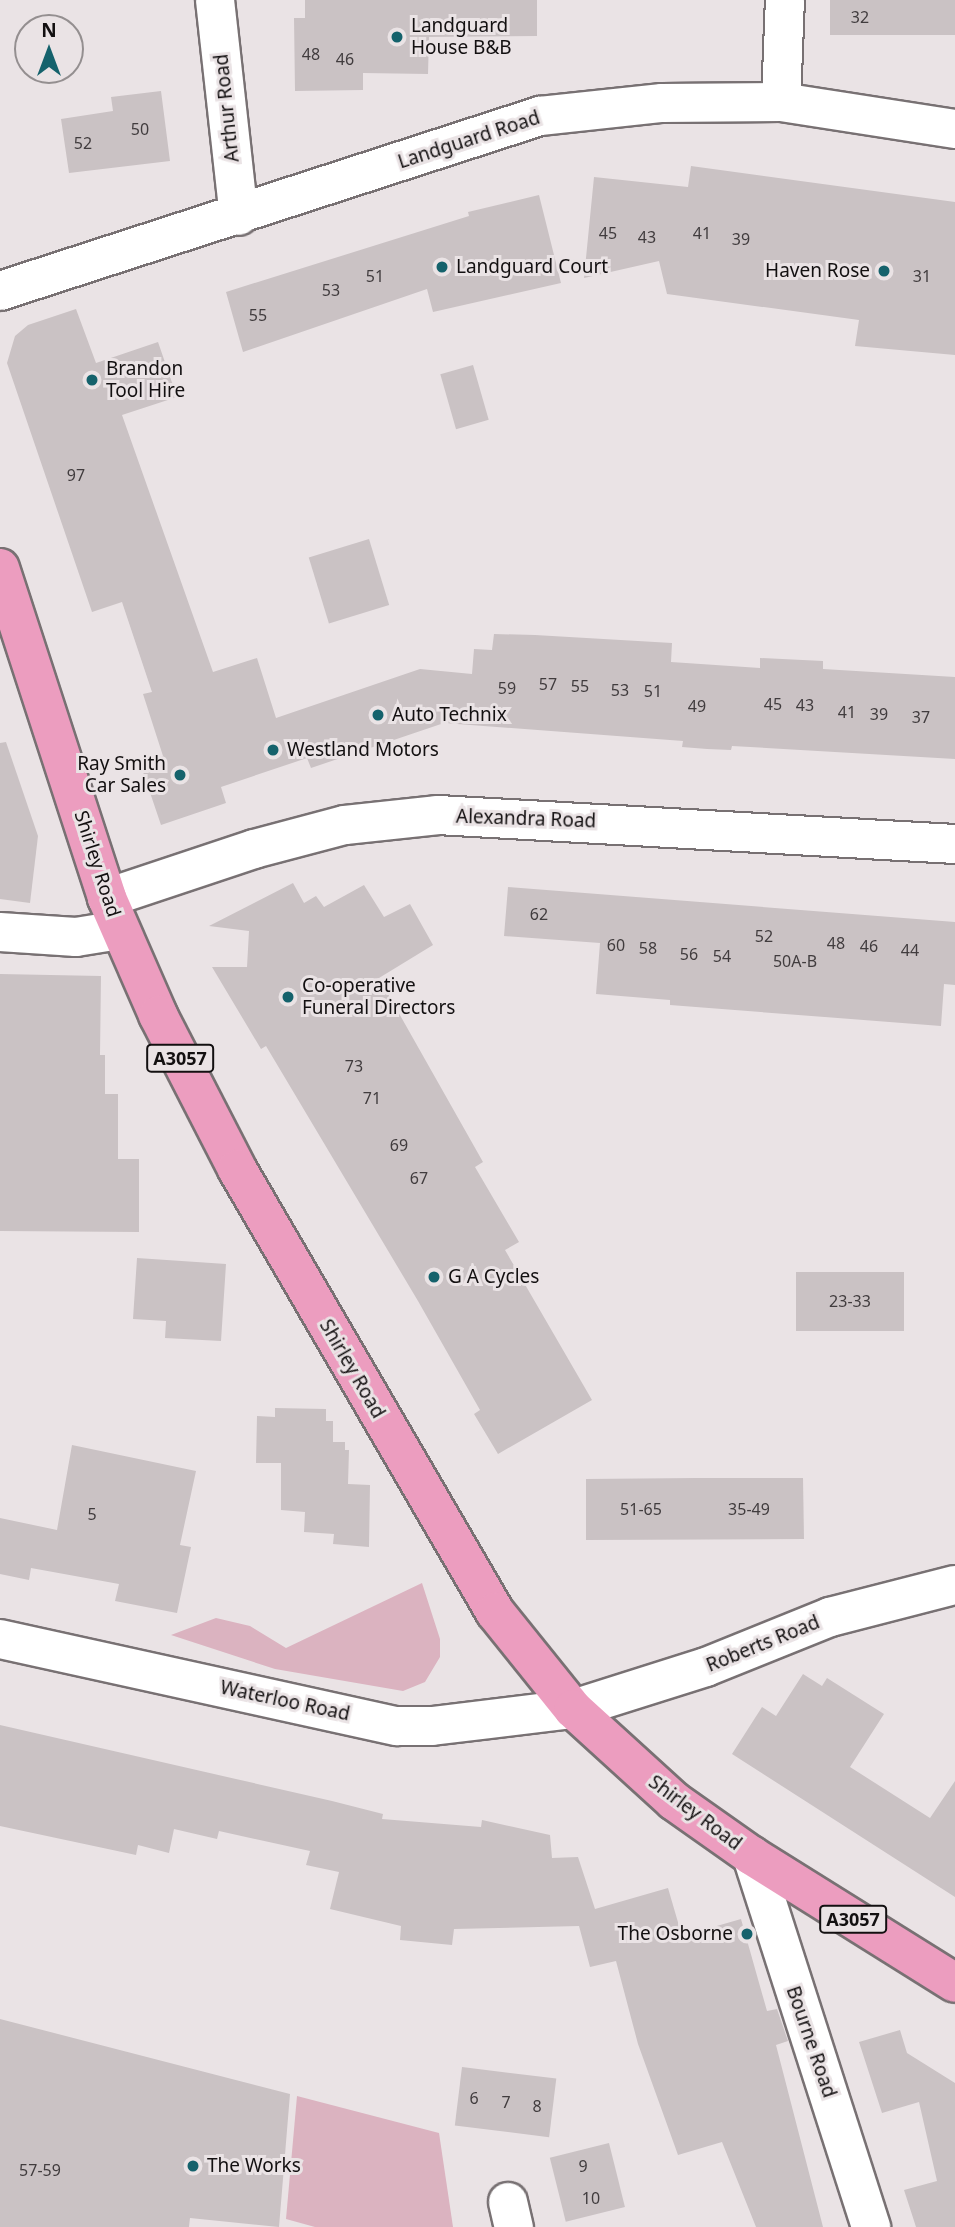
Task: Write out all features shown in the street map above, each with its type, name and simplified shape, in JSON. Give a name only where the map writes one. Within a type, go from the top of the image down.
[{"type":"main road","name":"Shirley Road","points":[[0,568],[113,914],[237,1169],[495,1612],[573,1709],[674,1801],[752,1856],[955,1983]]},
{"type":"street","name":"Arthur Road","points":[[215,0],[239,216]]},
{"type":"street","points":[[781,102],[785,0]]},
{"type":"street","name":"Landguard Road","points":[[0,291],[239,216],[540,116],[662,103],[781,102],[955,129]]},
{"type":"street","name":"Alexandra Road","points":[[0,932],[76,937],[113,914],[254,849],[345,825],[438,816],[955,844]]},
{"type":"street","name":"Roberts Road","points":[[573,1709],[706,1667],[830,1617],[955,1585]]},
{"type":"street","name":"Waterloo Road","points":[[0,1639],[397,1726],[573,1709]]},
{"type":"street","name":"Bourne Road","points":[[752,1856],[871,2227]]},
{"type":"shaded area","points":[[422,1583],[440,1639],[440,1657],[425,1682],[403,1691],[275,1669],[171,1635],[216,1618],[250,1626],[286,1648]]},
{"type":"shaded area","points":[[297,2096],[439,2133],[453,2227],[315,2227],[286,2219]]},
{"type":"building","points":[[305,0],[537,0],[537,36],[429,37],[428,74],[363,73],[363,90],[295,91],[294,18],[305,18]]},
{"type":"building","points":[[830,0],[955,0],[955,35],[830,35]]},
{"type":"building","points":[[161,91],[170,161],[69,173],[61,119],[113,111],[111,97]]},
{"type":"building","points":[[691,166],[955,202],[955,355],[855,346],[859,320],[667,294],[659,261],[584,278],[594,177],[688,187]]},
{"type":"building","points":[[539,195],[561,283],[433,312],[427,289],[243,352],[226,292],[469,216],[468,212]]},
{"type":"building","points":[[76,309],[96,363],[158,342],[177,397],[122,415],[213,672],[257,658],[276,718],[420,669],[472,674],[474,649],[492,650],[494,634],[672,643],[671,662],[760,668],[760,658],[823,661],[823,669],[955,677],[955,759],[732,746],[731,750],[707,749],[682,747],[683,741],[444,723],[311,768],[307,758],[221,787],[226,803],[161,825],[140,763],[163,756],[143,694],[152,692],[122,602],[92,612],[7,363],[15,336],[28,325]]},
{"type":"building","points":[[473,365],[489,420],[456,429],[440,374]]},
{"type":"building","points":[[369,539],[389,605],[329,623],[309,557]]},
{"type":"building","points":[[6,742],[38,836],[30,903],[0,899],[0,743]]},
{"type":"building","points":[[293,883],[304,903],[316,896],[324,907],[364,885],[384,917],[410,904],[433,945],[379,978],[483,1162],[475,1167],[519,1242],[505,1250],[592,1400],[498,1454],[474,1414],[480,1410],[418,1301],[266,1046],[261,1049],[212,967],[247,967],[249,931],[209,926]]},
{"type":"building","points":[[508,887],[955,922],[955,985],[944,984],[941,1026],[670,1005],[670,1000],[596,994],[600,943],[504,936]]},
{"type":"building","points":[[0,974],[101,976],[100,1055],[105,1055],[105,1094],[118,1094],[118,1159],[139,1159],[139,1232],[0,1231]]},
{"type":"building","points":[[137,1258],[226,1264],[221,1341],[165,1338],[166,1321],[133,1319]]},
{"type":"building","points":[[796,1272],[904,1272],[904,1331],[796,1331]]},
{"type":"building","points":[[275,1408],[326,1409],[326,1421],[333,1421],[333,1442],[345,1442],[345,1450],[349,1450],[348,1484],[370,1485],[369,1547],[333,1544],[334,1534],[304,1532],[305,1512],[281,1510],[281,1463],[256,1463],[257,1416],[275,1417]]},
{"type":"building","points":[[72,1445],[196,1471],[180,1545],[191,1547],[177,1613],[115,1601],[119,1584],[31,1568],[29,1580],[0,1574],[0,1518],[57,1530]]},
{"type":"building","points":[[803,1478],[804,1539],[586,1540],[586,1479]]},
{"type":"building","points":[[803,1674],[822,1686],[827,1678],[884,1714],[850,1767],[930,1818],[955,1781],[955,1897],[732,1754],[762,1707],[776,1716]]},
{"type":"building","points":[[0,1725],[332,1801],[383,1814],[382,1819],[481,1827],[482,1820],[550,1835],[552,1858],[578,1857],[595,1909],[668,1888],[682,1936],[741,1919],[767,2011],[777,2009],[788,2041],[776,2045],[823,2227],[756,2227],[722,2142],[678,2155],[638,2044],[616,1961],[590,1967],[579,1926],[454,1929],[452,1945],[400,1940],[401,1926],[330,1909],[339,1872],[306,1865],[310,1851],[219,1831],[217,1839],[174,1829],[169,1853],[138,1845],[136,1855],[0,1826]]},
{"type":"building","points":[[0,2019],[290,2094],[279,2227],[190,2218],[189,2227],[0,2227]]},
{"type":"building","points":[[900,2030],[907,2053],[955,2083],[955,2227],[916,2227],[904,2190],[937,2181],[919,2102],[882,2113],[859,2042]]},
{"type":"building","points":[[462,2067],[556,2079],[549,2137],[455,2126]]},
{"type":"building","points":[[609,2143],[625,2207],[566,2222],[550,2158]]},
{"type":"place","name":"Landguard House B&B","points":[[397,37]]},
{"type":"place","name":"Landguard Court","points":[[442,267]]},
{"type":"place","name":"Haven Rose","points":[[884,271]]},
{"type":"place","name":"Brandon Tool Hire","points":[[92,380]]},
{"type":"place","name":"Auto Technix","points":[[378,715]]},
{"type":"place","name":"Westland Motors","points":[[273,750]]},
{"type":"place","name":"Ray Smith Car Sales","points":[[180,775]]},
{"type":"place","name":"Co-operative Funeral Directors","points":[[288,997]]},
{"type":"place","name":"G A Cycles","points":[[434,1277]]},
{"type":"place","name":"The Osborne","points":[[747,1934]]},
{"type":"place","name":"The Works","points":[[193,2166]]}]
